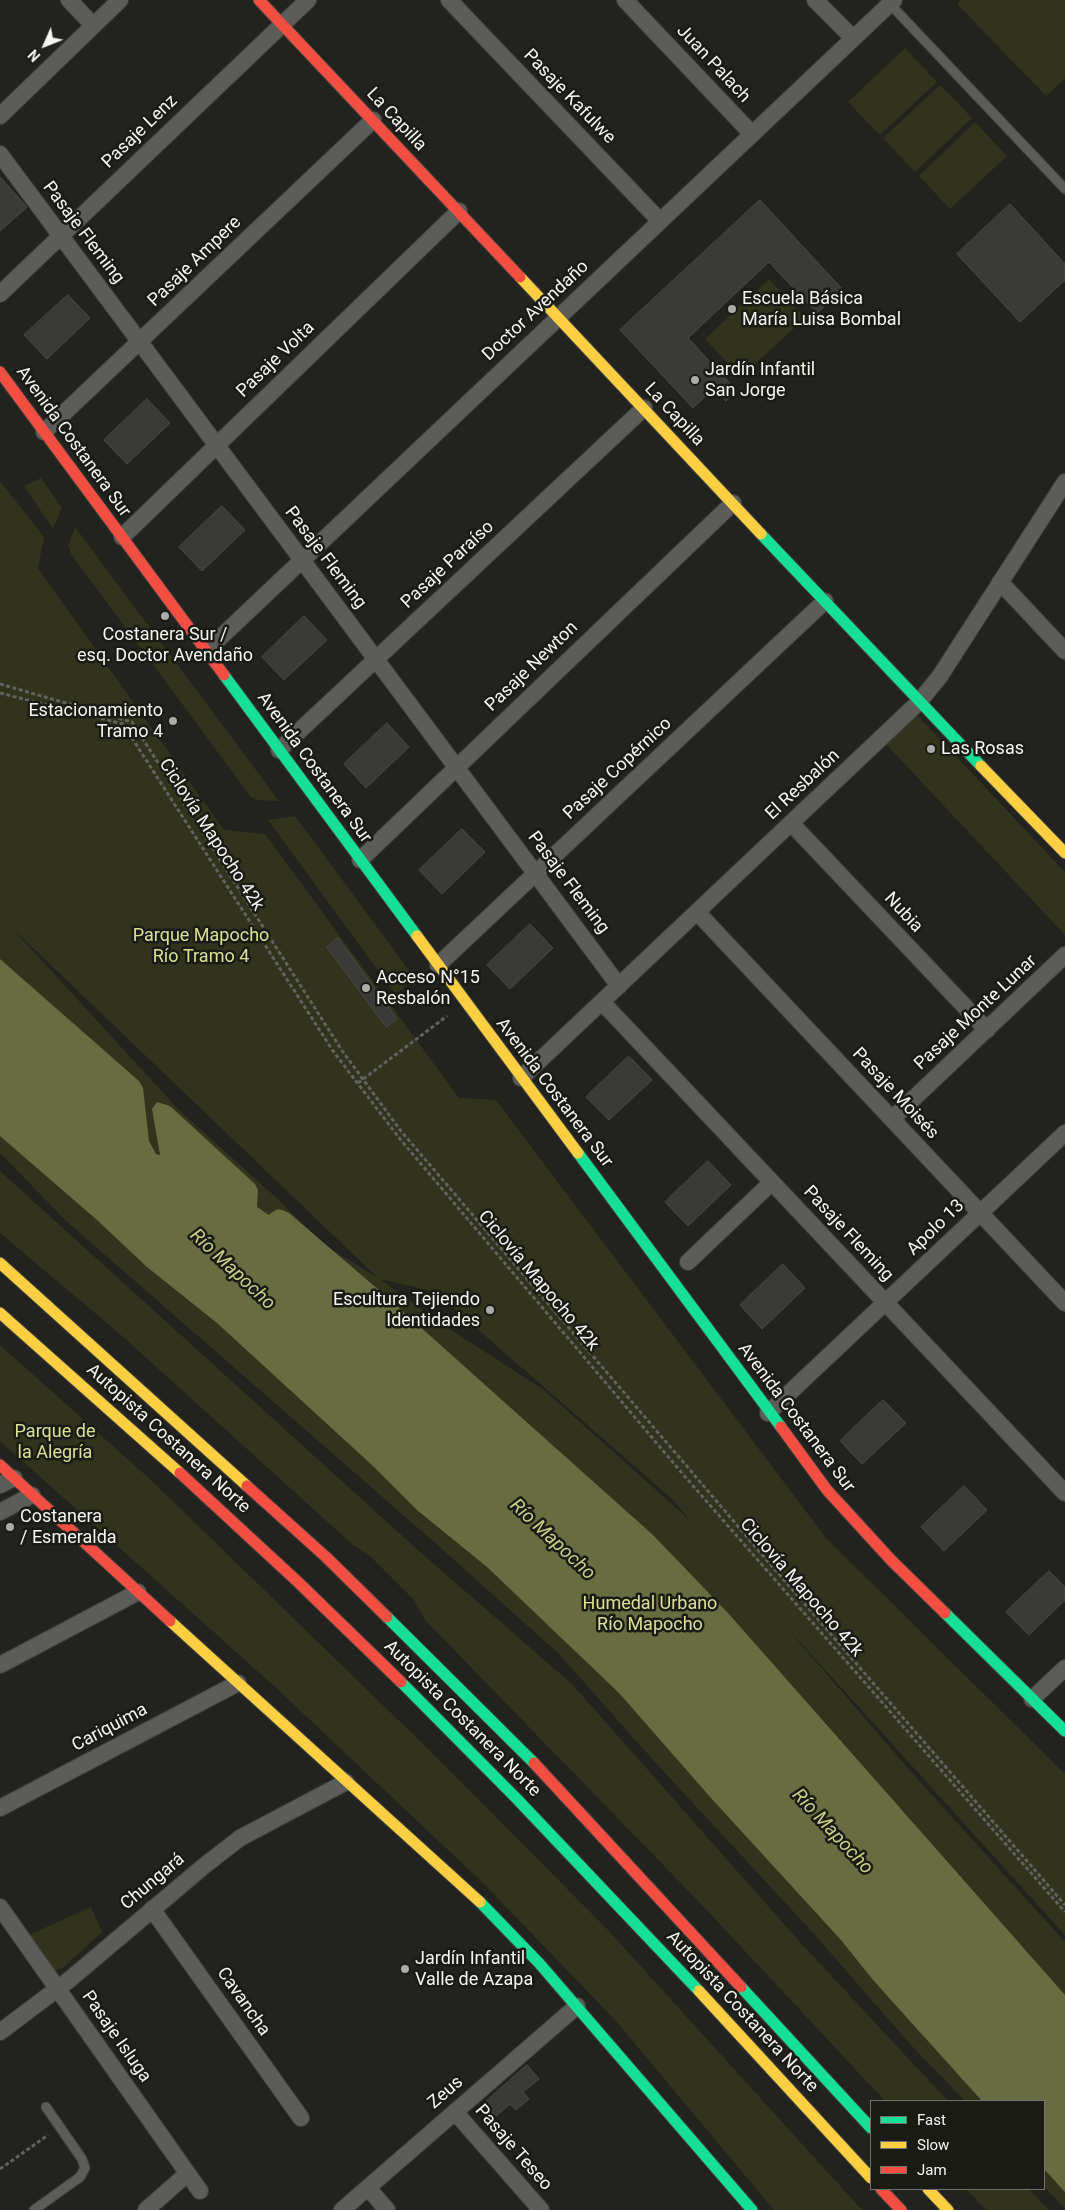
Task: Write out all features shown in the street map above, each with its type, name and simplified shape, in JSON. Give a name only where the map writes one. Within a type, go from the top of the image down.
[{"type":"main road","name":"La Capilla","points":[[259,0],[919,702],[1065,853]]},
{"type":"main road","name":"Avenida Costanera Sur","points":[[0,372],[768,1413],[827,1490],[857,1525],[1065,1731]]},
{"type":"main road","name":"Autopista Costanera Norte","points":[[0,1263],[326,1557],[513,1741],[870,2127]]},
{"type":"main road","name":"Autopista Costanera Norte","points":[[0,1313],[217,1505],[393,1674],[584,1868],[870,2177]]},
{"type":"main road","points":[[0,1465],[7,1481],[32,1495],[346,1782],[471,1893],[539,1963],[752,2210]]},
{"type":"main road","points":[[883,2190],[901,2210]]},
{"type":"main road","points":[[929,2190],[948,2210]]},
{"type":"street","points":[[69,0],[94,26]]},
{"type":"street","points":[[0,116],[120,0]]},
{"type":"street","name":"Pasaje Lenz","points":[[0,294],[308,0]]},
{"type":"street","name":"Pasaje Kafulwe","points":[[450,0],[660,221]]},
{"type":"street","name":"Juan Palach","points":[[625,0],[752,134]]},
{"type":"street","points":[[815,0],[853,38]]},
{"type":"street","name":"Doctor Avendaño","points":[[206,651],[892,2]]},
{"type":"street","name":"Pasaje Ampere","points":[[44,432],[373,120]]},
{"type":"street","name":"Pasaje Fleming","points":[[0,154],[619,986]]},
{"type":"street","name":"Pasaje Volta","points":[[122,537],[459,212]]},
{"type":"street","name":"Pasaje Paraíso","points":[[279,750],[644,408]]},
{"type":"street","name":"El Resbalón","points":[[521,1078],[919,702],[940,676],[1065,482]]},
{"type":"street","name":"Pasaje Newton","points":[[360,860],[733,503]]},
{"type":"street","points":[[1000,582],[1065,651]]},
{"type":"street","name":"Pasaje Copérnico","points":[[438,965],[825,601]]},
{"type":"street","name":"Nubia","points":[[791,823],[986,1030]]},
{"type":"street","name":"Pasaje Moisés","points":[[697,912],[1065,1303]]},
{"type":"street","name":"Pasaje Monte Lunar","points":[[892,1119],[1065,956]]},
{"type":"street","name":"Pasaje Fleming","points":[[602,1002],[1065,1493]]},
{"type":"street","name":"Apolo 13","points":[[768,1413],[1065,1133]]},
{"type":"street","points":[[688,1262],[772,1182]]},
{"type":"street","points":[[0,1512],[32,1495]]},
{"type":"street","points":[[0,1665],[138,1592]]},
{"type":"street","points":[[1032,1699],[1065,1668]]},
{"type":"street","name":"Cariquima","points":[[0,1808],[238,1683]]},
{"type":"street","name":"Chungará","points":[[0,2032],[57,1989],[152,1908],[240,1838],[346,1782]]},
{"type":"street","name":"Pasaje Isluga","points":[[0,1906],[200,2191]]},
{"type":"street","name":"Cavancha","points":[[152,1908],[301,2118]]},
{"type":"street","name":"Zeus","points":[[342,2210],[576,2006]]},
{"type":"street","name":"Pasaje Teseo","points":[[455,2112],[541,2210]]},
{"type":"street","points":[[146,2210],[187,2174]]},
{"type":"street","points":[[368,2188],[387,2210]]},
{"type":"lane","points":[[892,2],[1065,189]]},
{"type":"lane","points":[[34,2210],[83,2173],[84,2163],[46,2107]]},
{"type":"path","points":[[0,684],[132,722],[343,1052],[414,1146],[1065,1905]]},
{"type":"path","name":"Ciclovía Mapocho 42k","points":[[0,693],[123,724],[333,1051],[400,1139],[681,1472],[1065,1912]]},
{"type":"path","points":[[358,1083],[447,1016]]},
{"type":"path","points":[[0,2169],[60,2127]]},
{"type":"green space","points":[[960,0],[1065,0],[1065,78],[1046,96],[957,4]]},
{"type":"green space","points":[[905,48],[937,82],[880,135],[848,102]]},
{"type":"green space","points":[[940,85],[972,118],[915,172],[883,138]]},
{"type":"green space","points":[[975,122],[1007,156],[950,209],[919,176]]},
{"type":"green space","points":[[769,279],[805,318],[741,377],[705,339]]},
{"type":"green space","points":[[41,478],[62,508],[53,529],[24,486]]},
{"type":"green space","name":"Parque Mapocho Río Tramo 4","points":[[0,481],[44,537],[38,568],[224,830],[265,834],[459,1098],[496,1100],[826,1538],[1065,1774],[1065,1935],[780,1620],[913,1774],[1065,1942],[1065,2209],[1045,2187],[1045,2100],[964,2100],[910,2044],[815,1935],[653,1760],[559,1654],[434,1542],[65,1220],[0,1153]],"holes":[[[11,927],[378,1278],[326,1246],[271,1193],[180,1111]],[[380,1279],[435,1292],[671,1498],[692,1522],[544,1390],[439,1322]]]},
{"type":"green space","points":[[75,527],[279,801],[257,800],[251,797],[71,554],[68,546]]},
{"type":"green space","points":[[917,715],[1065,872],[1065,935],[886,744]]},
{"type":"green space","points":[[295,816],[414,977],[396,995],[268,820]]},
{"type":"green space","points":[[0,1171],[419,1551],[572,1684],[799,1941],[947,2100],[884,2100],[702,1905],[425,1620],[414,1600],[370,1556],[353,1545],[121,1335],[0,1233]]},
{"type":"green space","name":"Parque de la Alegría","points":[[0,1345],[152,1481],[424,1745],[607,1929],[862,2210],[774,2210],[615,2020],[483,1883],[274,1686],[0,1441]]},
{"type":"green space","points":[[91,1907],[102,1932],[63,1968],[53,1971],[29,1935]]},
{"type":"green space","points":[[967,2190],[1030,2190],[1049,2210],[986,2210]]},
{"type":"water","name":"Humedal Urbano Río Mapocho","points":[[0,959],[139,1081],[143,1088],[149,1141],[156,1154],[160,1155],[152,1109],[157,1102],[170,1106],[255,1184],[258,1190],[257,1207],[269,1215],[278,1210],[289,1213],[380,1291],[653,1535],[728,1613],[1065,1995],[1065,2192],[1045,2170],[1045,2100],[981,2100],[873,1980],[841,1940],[711,1798],[619,1693],[487,1567],[417,1510],[374,1467],[217,1323],[147,1267],[97,1220],[0,1136]]},
{"type":"building","points":[[0,177],[27,207],[0,231]]},
{"type":"building","points":[[760,200],[843,290],[817,313],[769,262],[688,338],[737,391],[726,401],[714,388],[693,408],[620,330]]},
{"type":"building","points":[[1010,204],[1065,264],[1065,280],[1020,322],[957,254]]},
{"type":"building","points":[[68,295],[90,318],[47,359],[24,335]]},
{"type":"building","points":[[147,399],[170,423],[127,464],[104,440]]},
{"type":"building","points":[[222,506],[245,530],[202,571],[179,547]]},
{"type":"building","points":[[304,616],[327,640],[284,680],[262,657]]},
{"type":"building","points":[[387,723],[409,747],[366,788],[344,764]]},
{"type":"building","points":[[462,829],[485,852],[442,894],[419,870]]},
{"type":"building","points":[[530,924],[553,948],[510,989],[487,965]]},
{"type":"building","name":"Acceso N°15 Resbalón","points":[[338,938],[397,1019],[386,1027],[327,947]]},
{"type":"building","points":[[629,1056],[652,1080],[609,1120],[586,1097]]},
{"type":"building","points":[[708,1161],[731,1185],[688,1226],[665,1202]]},
{"type":"building","points":[[783,1264],[805,1288],[762,1329],[740,1305]]},
{"type":"building","points":[[883,1400],[906,1423],[862,1464],[840,1441]]},
{"type":"building","points":[[964,1486],[987,1510],[944,1551],[921,1527]]},
{"type":"building","points":[[1049,1571],[1065,1587],[1065,1600],[1029,1635],[1006,1612]]},
{"type":"building","points":[[527,2065],[539,2079],[523,2092],[529,2099],[516,2110],[510,2104],[492,2120],[480,2107]]},
{"type":"traffic: fast","points":[[761,534],[981,766]]},
{"type":"traffic: fast","points":[[224,675],[417,936]]},
{"type":"traffic: fast","points":[[578,1153],[781,1427]]},
{"type":"traffic: fast","points":[[945,1613],[1065,1731]]},
{"type":"traffic: fast","points":[[387,1617],[534,1763]]},
{"type":"traffic: fast","points":[[401,1682],[517,1799],[699,1991]]},
{"type":"traffic: fast","points":[[480,1902],[539,1963],[752,2210]]},
{"type":"traffic: fast","points":[[741,1987],[870,2127]]},
{"type":"traffic: slow","points":[[520,277],[761,534]]},
{"type":"traffic: slow","points":[[981,766],[1065,853]]},
{"type":"traffic: slow","points":[[417,936],[578,1153]]},
{"type":"traffic: slow","points":[[0,1263],[247,1486]]},
{"type":"traffic: slow","points":[[0,1313],[180,1473]]},
{"type":"traffic: slow","points":[[170,1621],[480,1902]]},
{"type":"traffic: slow","points":[[699,1991],[870,2177]]},
{"type":"traffic: slow","points":[[929,2190],[948,2210]]},
{"type":"traffic: jam","points":[[259,0],[520,277]]},
{"type":"traffic: jam","points":[[0,372],[224,675]]},
{"type":"traffic: jam","points":[[781,1427],[827,1490],[891,1560],[945,1613]]},
{"type":"traffic: jam","points":[[0,1465],[170,1621]]},
{"type":"traffic: jam","points":[[180,1473],[299,1583],[401,1682]]},
{"type":"traffic: jam","points":[[247,1486],[326,1557],[387,1617]]},
{"type":"traffic: jam","points":[[534,1763],[741,1987]]},
{"type":"traffic: jam","points":[[882,2190],[901,2210]]},
{"type":"place","name":"Escuela Básica María Luisa Bombal","points":[[732,309]]},
{"type":"place","name":"Jardín Infantil San Jorge","points":[[695,380]]},
{"type":"place","name":"Costanera Sur / esq. Doctor Avendaño","points":[[165,616]]},
{"type":"place","name":"Estacionamiento Tramo 4","points":[[173,721]]},
{"type":"place","name":"Las Rosas","points":[[931,749]]},
{"type":"place","name":"Acceso N°15 Resbalón","points":[[366,988]]},
{"type":"place","name":"Escultura Tejiendo Identidades","points":[[490,1310]]},
{"type":"place","name":"Costanera / Esmeralda","points":[[10,1527]]},
{"type":"place","name":"Jardín Infantil Valle de Azapa","points":[[405,1969]]},
{"type":"water label","name":"Río Mapocho","points":[[232,1270]]},
{"type":"water label","name":"Río Mapocho","points":[[552,1540]]},
{"type":"water label","name":"Río Mapocho","points":[[832,1832]]}]
